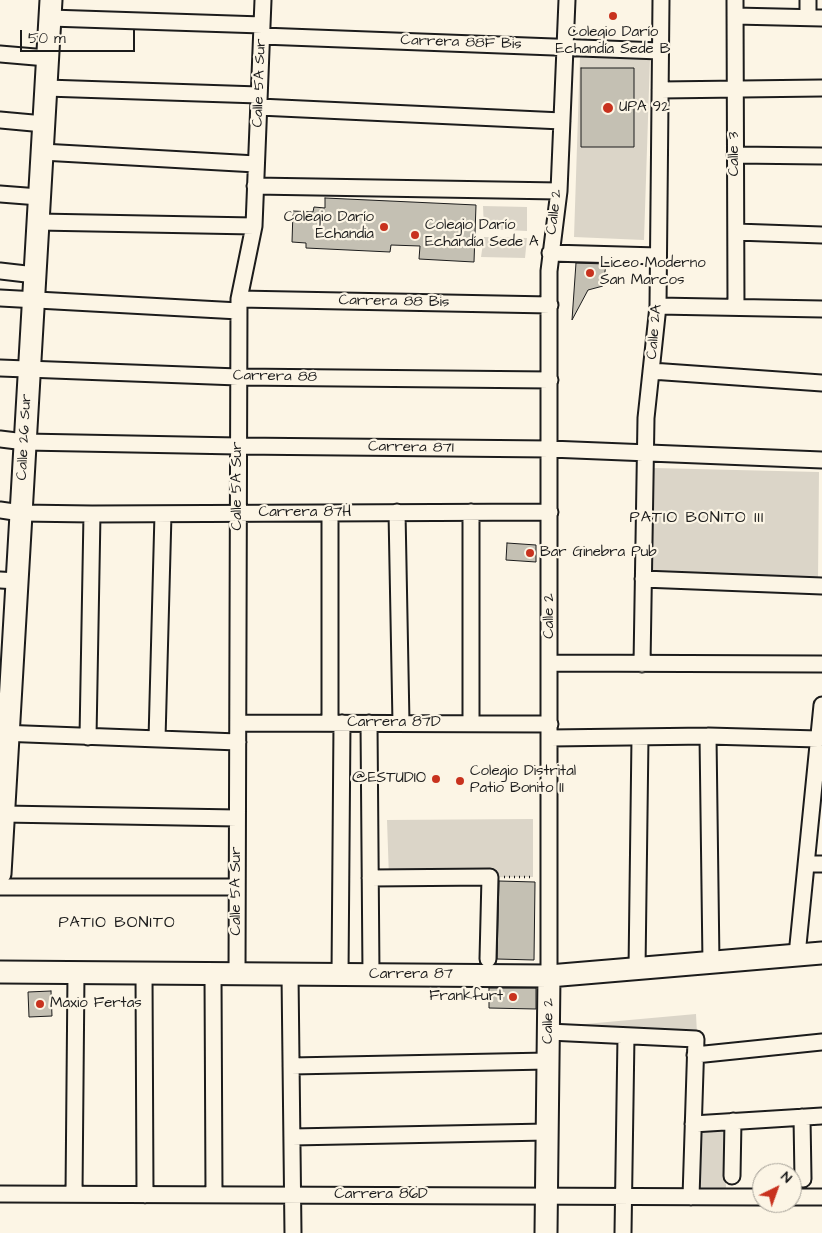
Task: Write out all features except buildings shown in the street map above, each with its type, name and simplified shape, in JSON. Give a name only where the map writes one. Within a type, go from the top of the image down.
[{"type":"street","name":"Calle 5A Sur","points":[[237,974],[239,305],[254,226],[263,0]]},
{"type":"street","name":"Calle 2","points":[[546,1233],[550,878],[550,253],[559,191],[567,0]]},
{"type":"street","name":"Calle 2A","points":[[642,664],[648,394],[658,306],[660,0]]},
{"type":"street","name":"Calle 3","points":[[735,0],[736,307]]},
{"type":"street","points":[[735,16],[815,18],[808,0]]},
{"type":"street","name":"Carrera 88F Bis","points":[[50,9],[262,31],[660,51]]},
{"type":"street","name":"Calle 26 Sur","points":[[0,872],[8,580],[21,513],[50,9]]},
{"type":"street","points":[[0,54],[47,58]]},
{"type":"street","points":[[46,88],[562,121]]},
{"type":"street","points":[[660,90],[822,88]]},
{"type":"street","points":[[0,120],[44,124]]},
{"type":"street","points":[[42,152],[256,164]]},
{"type":"street","points":[[735,155],[822,156]]},
{"type":"street","points":[[255,186],[559,191]]},
{"type":"street","points":[[0,194],[39,197]]},
{"type":"street","points":[[38,222],[254,226]]},
{"type":"street","points":[[736,232],[822,234]]},
{"type":"street","points":[[550,253],[658,256]]},
{"type":"street","points":[[0,271],[35,275]]},
{"type":"street","name":"Carrera 88 Bis","points":[[0,298],[34,301],[239,305],[550,305]]},
{"type":"street","points":[[658,306],[822,309]]},
{"type":"street","name":"Carrera 88","points":[[0,368],[238,377],[550,380]]},
{"type":"street","points":[[651,371],[822,382]]},
{"type":"street","name":"Carrera 87I","points":[[0,439],[25,442],[238,446],[550,449],[646,455],[822,460]]},
{"type":"street","name":"Carrera 87H","points":[[0,510],[21,513],[92,514],[550,512]]},
{"type":"street","points":[[397,512],[401,723]]},
{"type":"street","points":[[471,512],[471,723]]},
{"type":"street","points":[[330,513],[340,975]]},
{"type":"street","points":[[88,737],[92,514]]},
{"type":"street","points":[[157,739],[163,514]]},
{"type":"street","points":[[643,579],[822,586]]},
{"type":"street","points":[[550,663],[822,664]]},
{"type":"street","points":[[797,955],[822,705]]},
{"type":"street","name":"Carrera 87D","points":[[238,723],[471,723],[640,737],[708,736],[818,739]]},
{"type":"street","points":[[370,723],[371,975]]},
{"type":"street","points":[[4,734],[238,742]]},
{"type":"street","points":[[708,736],[711,962]]},
{"type":"street","points":[[637,969],[640,737]]},
{"type":"street","points":[[3,805],[237,818]]},
{"type":"street","points":[[806,864],[822,864]]},
{"type":"street","points":[[370,878],[490,877],[488,959]]},
{"type":"street","points":[[0,887],[237,887]]},
{"type":"street","name":"Carrera 87","points":[[0,972],[549,976],[822,953]]},
{"type":"street","points":[[74,1194],[76,973]]},
{"type":"street","points":[[144,973],[145,1195]]},
{"type":"street","points":[[212,974],[214,1195]]},
{"type":"street","points":[[290,974],[292,1233]]},
{"type":"street","points":[[549,1032],[696,1039],[691,1197]]},
{"type":"street","points":[[623,1233],[626,1036]]},
{"type":"street","points":[[695,1055],[822,1042]]},
{"type":"street","points":[[291,1066],[548,1061]]},
{"type":"street","points":[[693,1124],[822,1116]]},
{"type":"street","points":[[802,1117],[803,1179]]},
{"type":"street","points":[[732,1176],[733,1121]]},
{"type":"street","points":[[292,1137],[548,1132]]},
{"type":"street","name":"Carrera 86D","points":[[0,1194],[752,1197]]},
{"type":"street","points":[[802,1197],[822,1197]]},
{"type":"path","points":[[490,877],[550,878]]},
{"type":"shaded area","points":[[580,55],[650,58],[644,240],[574,237]]},
{"type":"shaded area","points":[[483,206],[527,207],[527,231],[484,229]]},
{"type":"shaded area","points":[[484,237],[527,238],[525,258],[481,257]]},
{"type":"shaded area","points":[[654,468],[819,472],[818,580],[652,576]]},
{"type":"shaded area","points":[[533,819],[533,877],[389,878],[387,820]]},
{"type":"shaded area","points":[[696,1014],[697,1034],[563,1026]]},
{"type":"shaded area","points":[[725,1130],[726,1189],[699,1189],[698,1131]]},
{"type":"place","name":"Colegio Darío Echandía Sede B","points":[[613,16]]},
{"type":"place","name":"UPA 92","points":[[608,108]]},
{"type":"place","name":"Colegio Darío Echandia","points":[[384,227]]},
{"type":"place","name":"Colegio Darío Echandía Sede A","points":[[415,235]]},
{"type":"place","name":"Liceo Moderno San Marcos","points":[[590,273]]},
{"type":"place","name":"Bar Ginebra Pub","points":[[530,553]]},
{"type":"place","name":"@ESTUDIO","points":[[436,779]]},
{"type":"place","name":"Colegio Distrital Patio Bonito II","points":[[460,781]]},
{"type":"place","name":"Frankfurt","points":[[513,997]]},
{"type":"place","name":"Maxio Fertas","points":[[40,1004]]},
{"type":"district","name":"PATIO BONITO III","points":[[697,519]]},
{"type":"district","name":"PATIO BONITO","points":[[117,924]]}]
